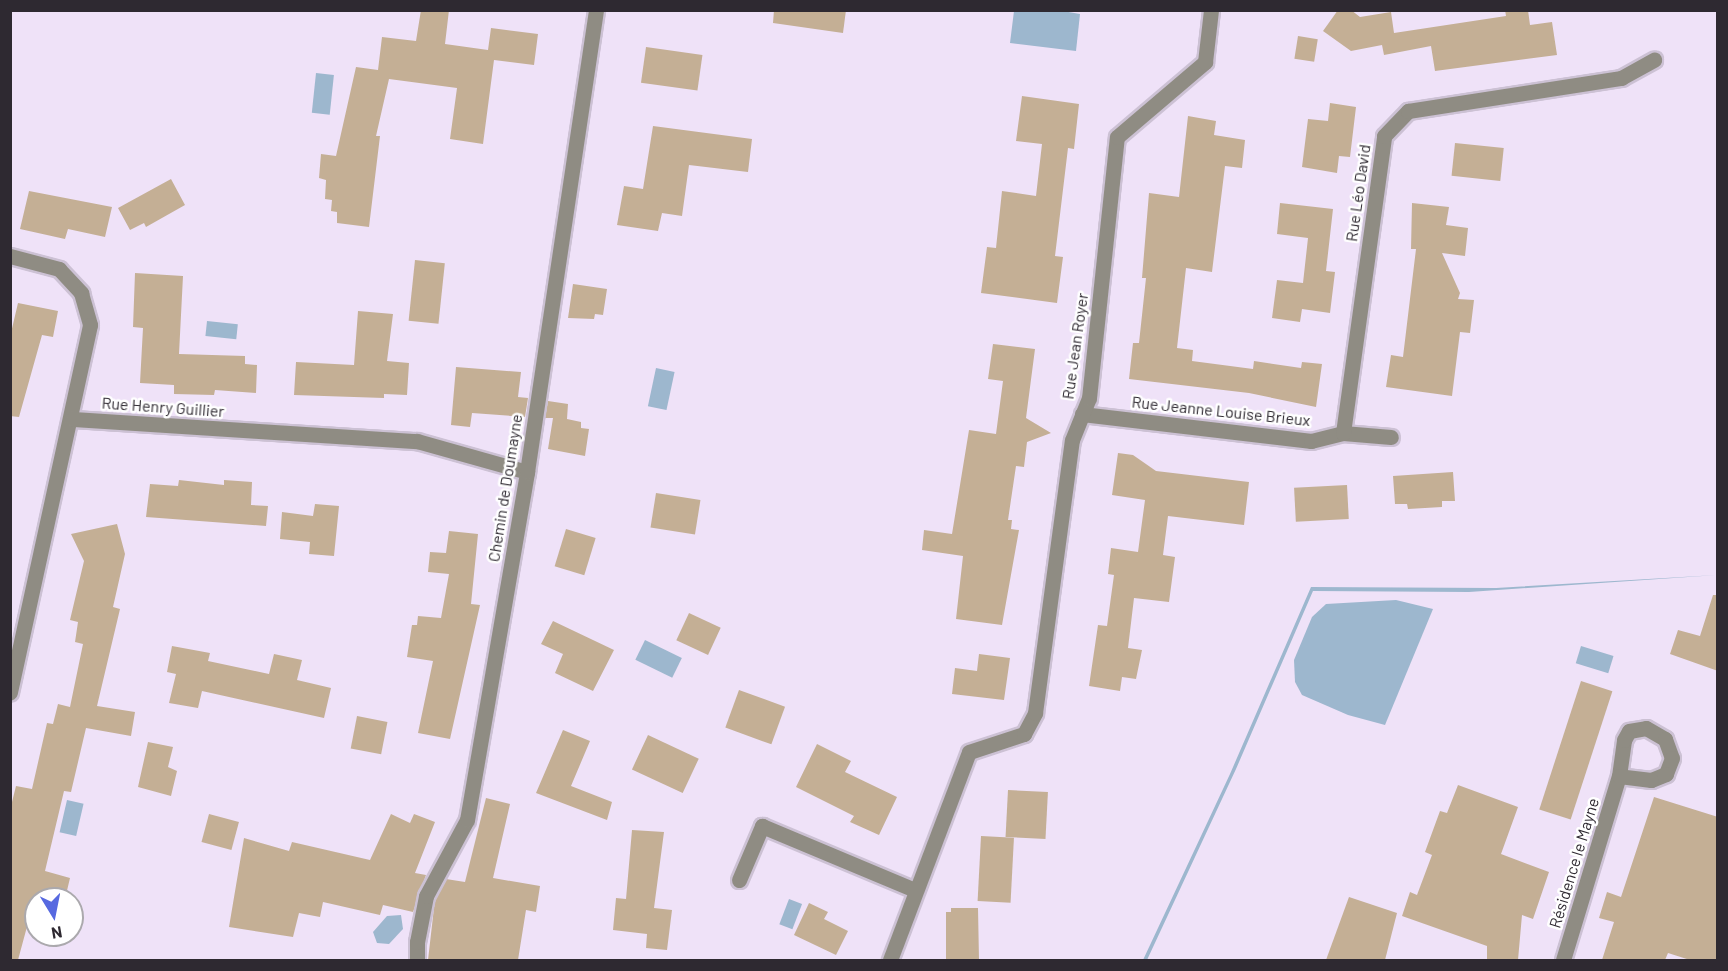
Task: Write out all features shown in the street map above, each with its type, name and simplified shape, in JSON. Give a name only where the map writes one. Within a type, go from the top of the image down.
[{"type":"street","name":"Chemin de Doumayne","points":[[417,960],[417,942],[426,896],[467,820],[527,472],[596,10]]},
{"type":"street","name":"Rue Jean Royer","points":[[915,890],[969,752],[1024,734],[1035,713],[1072,440],[1089,398],[1117,137],[1205,62],[1211,10]]},
{"type":"street","name":"Rue Léo David","points":[[1343,433],[1384,136],[1408,111],[1621,78],[1654,60]]},
{"type":"street","points":[[10,256],[59,269],[81,293],[90,325],[73,419],[10,693]]},
{"type":"street","name":"Rue Jeanne Louise Brieux","points":[[1082,414],[1311,441],[1343,433],[1391,437]]},
{"type":"street","name":"Rue Henry Guillier","points":[[73,419],[417,441],[527,472]]},
{"type":"street","name":"Résidence le Mayne","points":[[1563,960],[1619,776]]},
{"type":"street","points":[[739,880],[762,826],[915,890],[890,960]]},
{"type":"water","points":[[1057,10],[1080,14],[1076,51],[1010,43],[1014,11]]},
{"type":"water","points":[[316,73],[334,75],[330,115],[312,113]]},
{"type":"water","points":[[207,321],[238,324],[236,339],[205,336]]},
{"type":"water","points":[[656,368],[675,372],[666,410],[648,406]]},
{"type":"water","points":[[1717,575],[1469,592],[1313,591],[1236,769],[1147,960],[1143,960],[1230,774],[1311,587],[1496,588]]},
{"type":"water","points":[[1396,600],[1433,609],[1385,725],[1348,715],[1302,695],[1295,682],[1294,660],[1312,617],[1326,604]]},
{"type":"water","points":[[645,640],[682,658],[672,678],[635,660]]},
{"type":"water","points":[[1581,646],[1614,656],[1608,673],[1576,663]]},
{"type":"water","points":[[67,800],[84,804],[76,836],[60,832]]},
{"type":"water","points":[[789,899],[802,904],[792,929],[779,924]]},
{"type":"water","points":[[401,915],[403,929],[389,944],[377,943],[373,932],[387,916]]},
{"type":"building","points":[[421,10],[449,10],[445,44],[488,50],[491,28],[538,34],[534,65],[494,60],[483,144],[450,139],[457,88],[389,79],[376,136],[380,136],[369,227],[337,223],[337,212],[331,211],[332,200],[325,199],[326,180],[319,178],[321,154],[336,156],[356,67],[378,70],[382,37],[416,41]]},
{"type":"building","points":[[774,10],[846,10],[843,33],[773,23]]},
{"type":"building","points":[[1338,10],[1351,10],[1360,17],[1391,12],[1394,33],[1506,16],[1505,10],[1528,10],[1530,25],[1552,22],[1557,55],[1435,71],[1431,46],[1384,55],[1382,45],[1351,51],[1323,31]]},
{"type":"building","points":[[1298,36],[1318,39],[1314,62],[1294,59]]},
{"type":"building","points":[[646,47],[702,55],[697,91],[641,83]]},
{"type":"building","points":[[1022,96],[1079,104],[1074,149],[1068,148],[1055,256],[1063,257],[1057,303],[981,293],[987,247],[996,248],[1002,191],[1036,196],[1042,144],[1016,141]]},
{"type":"building","points":[[1330,103],[1356,107],[1350,157],[1339,156],[1337,173],[1302,167],[1308,119],[1328,121]]},
{"type":"building","points":[[1188,116],[1216,121],[1214,135],[1245,140],[1242,168],[1225,166],[1212,272],[1186,268],[1177,348],[1193,350],[1192,361],[1253,369],[1254,361],[1301,368],[1302,362],[1322,364],[1316,407],[1249,393],[1129,379],[1133,343],[1139,343],[1146,278],[1142,278],[1149,193],[1179,197]]},
{"type":"building","points":[[653,126],[752,139],[748,172],[689,165],[682,216],[662,213],[658,231],[617,225],[624,186],[643,189]]},
{"type":"building","points":[[1455,143],[1504,148],[1500,181],[1452,176]]},
{"type":"building","points":[[171,179],[185,205],[146,227],[144,223],[130,230],[118,208]]},
{"type":"building","points":[[29,191],[112,207],[105,237],[68,229],[65,239],[20,229]]},
{"type":"building","points":[[1280,203],[1333,209],[1326,271],[1335,272],[1330,313],[1302,309],[1300,322],[1272,318],[1277,280],[1303,283],[1308,238],[1277,234]]},
{"type":"building","points":[[1412,203],[1449,207],[1446,225],[1468,228],[1465,256],[1442,253],[1460,293],[1458,299],[1474,300],[1470,333],[1460,332],[1452,396],[1386,387],[1391,355],[1403,357],[1416,249],[1411,249]]},
{"type":"building","points":[[415,260],[445,263],[438,324],[409,321]]},
{"type":"building","points":[[135,273],[183,276],[179,354],[245,356],[245,364],[257,365],[256,393],[215,390],[214,395],[174,394],[174,385],[140,383],[143,328],[133,327]]},
{"type":"building","points":[[573,284],[607,289],[603,315],[595,314],[594,319],[568,318]]},
{"type":"building","points":[[18,303],[58,311],[53,337],[42,335],[19,417],[10,416],[10,337]]},
{"type":"building","points":[[358,311],[393,314],[387,361],[409,363],[407,395],[384,394],[384,398],[294,395],[296,362],[354,365]]},
{"type":"building","points":[[993,344],[1035,349],[1026,418],[1051,433],[1027,442],[1024,467],[1016,466],[1008,520],[1012,520],[1011,529],[1019,530],[1002,625],[956,619],[963,556],[922,550],[924,530],[952,534],[969,430],[996,434],[1003,381],[988,379]]},
{"type":"building","points":[[456,367],[521,372],[518,397],[528,398],[525,417],[472,413],[470,427],[451,425]]},
{"type":"building","points":[[548,401],[568,404],[567,419],[581,422],[581,428],[589,429],[585,456],[548,449],[553,418],[545,418]]},
{"type":"building","points":[[1118,453],[1133,455],[1156,471],[1249,482],[1244,525],[1168,516],[1163,555],[1175,557],[1169,602],[1134,598],[1128,648],[1142,650],[1136,679],[1122,677],[1120,691],[1089,686],[1098,625],[1107,626],[1114,575],[1108,574],[1111,548],[1138,552],[1145,500],[1112,495]]},
{"type":"building","points":[[1453,472],[1455,501],[1442,501],[1442,507],[1408,509],[1407,504],[1395,504],[1393,476]]},
{"type":"building","points":[[179,480],[224,485],[224,480],[252,482],[251,505],[268,506],[266,526],[146,517],[150,484],[178,486]]},
{"type":"building","points":[[1347,485],[1349,519],[1296,522],[1294,488]]},
{"type":"building","points":[[656,493],[700,500],[695,535],[651,528]]},
{"type":"building","points":[[315,504],[339,506],[334,556],[309,554],[310,542],[280,539],[282,512],[313,516]]},
{"type":"building","points":[[117,524],[125,554],[113,607],[120,609],[97,706],[135,712],[131,736],[86,728],[71,792],[64,791],[45,871],[70,878],[68,887],[24,887],[24,938],[18,960],[10,960],[10,810],[16,786],[32,789],[47,723],[53,724],[58,704],[70,707],[83,644],[75,642],[78,622],[70,620],[84,561],[71,534]]},
{"type":"building","points":[[566,529],[596,538],[584,575],[555,566]]},
{"type":"building","points":[[449,531],[478,534],[471,604],[480,605],[450,739],[418,733],[433,661],[407,657],[412,625],[417,625],[418,616],[441,618],[449,574],[428,572],[430,552],[446,553]]},
{"type":"building","points":[[1713,595],[1718,595],[1718,671],[1670,654],[1678,630],[1700,636]]},
{"type":"building","points":[[689,613],[721,628],[708,655],[676,640]]},
{"type":"building","points":[[553,621],[614,650],[593,691],[555,673],[563,654],[541,644]]},
{"type":"building","points":[[172,646],[210,653],[208,661],[269,674],[274,654],[302,660],[297,680],[331,688],[324,718],[202,691],[198,708],[169,703],[176,674],[167,672]]},
{"type":"building","points":[[979,654],[1010,658],[1004,700],[952,694],[955,668],[977,671]]},
{"type":"building","points":[[1581,681],[1612,691],[1571,820],[1539,809]]},
{"type":"building","points":[[739,690],[785,707],[771,744],[725,728]]},
{"type":"building","points":[[357,716],[387,722],[381,754],[351,748]]},
{"type":"building","points":[[563,730],[590,741],[571,786],[612,802],[607,820],[536,793]]},
{"type":"building","points":[[648,735],[699,759],[683,793],[632,769]]},
{"type":"building","points":[[148,742],[173,747],[168,767],[177,771],[171,796],[138,787]]},
{"type":"building","points":[[817,744],[851,761],[845,772],[897,797],[879,835],[850,822],[854,816],[796,787]]},
{"type":"building","points":[[1458,785],[1518,807],[1501,854],[1549,872],[1533,919],[1522,915],[1518,960],[1487,960],[1487,946],[1402,916],[1410,892],[1417,895],[1432,855],[1425,852],[1440,811],[1447,813]]},
{"type":"building","points":[[1008,790],[1048,792],[1045,839],[1006,837]]},
{"type":"building","points":[[1654,797],[1718,817],[1718,960],[1690,960],[1668,953],[1665,960],[1602,960],[1614,922],[1599,918],[1607,892],[1621,897]]},
{"type":"building","points":[[486,798],[510,804],[493,878],[540,886],[536,912],[526,910],[518,960],[428,960],[435,899],[446,879],[465,882]]},
{"type":"building","points":[[209,814],[239,822],[231,850],[201,842]]},
{"type":"building","points":[[391,814],[410,823],[414,814],[435,822],[415,873],[426,875],[413,912],[383,905],[380,915],[323,902],[320,917],[299,913],[293,937],[229,927],[244,838],[289,851],[292,842],[370,860]]},
{"type":"building","points":[[632,830],[664,832],[654,908],[672,910],[667,950],[646,948],[647,934],[613,930],[616,898],[626,899]]},
{"type":"building","points":[[981,836],[1014,838],[1011,903],[978,901]]},
{"type":"building","points":[[1349,897],[1397,913],[1385,960],[1326,960]]},
{"type":"building","points":[[809,903],[828,912],[824,919],[848,931],[836,955],[794,935]]},
{"type":"building","points":[[951,908],[978,908],[979,960],[946,960],[946,912],[951,912]]}]
